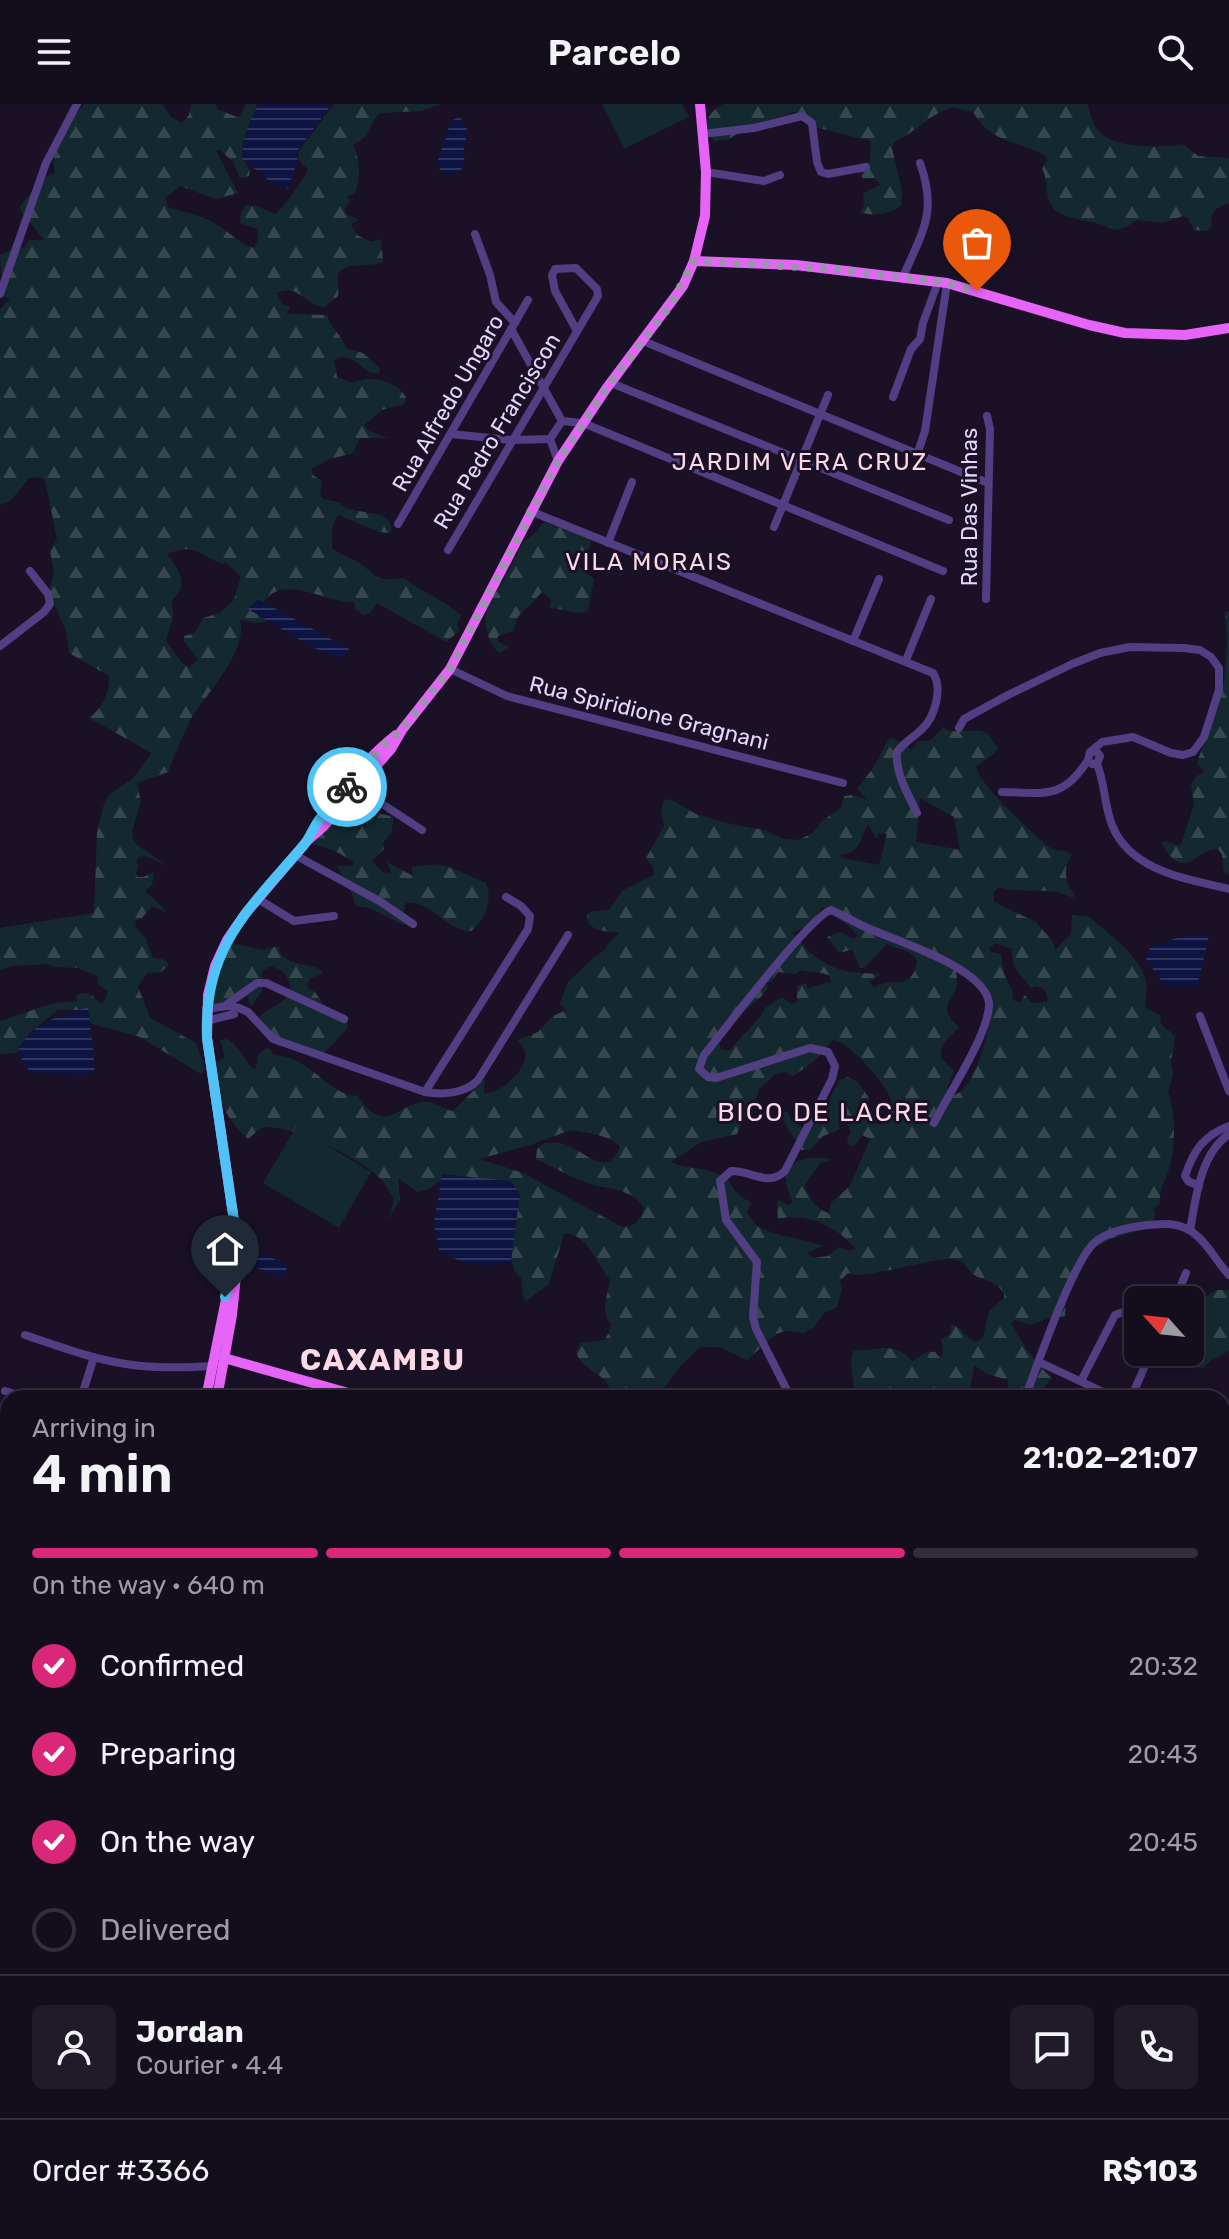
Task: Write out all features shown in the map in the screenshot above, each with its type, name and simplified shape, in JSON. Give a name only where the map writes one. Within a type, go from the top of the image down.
[{"type":"main road","points":[[308,840],[318,821],[364,767],[402,730],[450,669],[558,461],[683,286],[694,261],[705,216],[706,172],[700,104]]},
{"type":"main road","points":[[694,261],[796,265],[943,282],[1125,333],[1185,335],[1229,328]]},
{"type":"main road","points":[[218,1390],[220,1363],[236,1289],[234,1221],[206,1015],[210,982],[221,951],[235,927],[308,840],[358,788],[391,749],[402,730]]},
{"type":"main road","points":[[220,1363],[336,1390]]},
{"type":"main road","points":[[209,1390],[220,1363]]},
{"type":"street","points":[[0,294],[46,163],[77,104]]},
{"type":"street","points":[[702,134],[754,128],[802,116],[812,123],[821,172],[828,174],[866,167]]},
{"type":"street","points":[[903,277],[929,214],[927,186],[920,163]]},
{"type":"street","points":[[706,172],[764,181],[780,175]]},
{"type":"street","points":[[475,234],[496,302],[513,326],[542,388],[562,421]]},
{"type":"street","name":"Rua Pedro Franciscon","points":[[448,550],[577,331],[598,291],[576,268],[555,269],[552,275],[555,291],[577,331]]},
{"type":"street","points":[[893,397],[911,349],[920,339],[923,323],[943,282]]},
{"type":"street","points":[[917,455],[925,431],[943,282]]},
{"type":"street","name":"Rua Alfredo Ungaro","points":[[398,524],[528,300]]},
{"type":"street","points":[[643,341],[988,483]]},
{"type":"street","points":[[611,383],[949,520]]},
{"type":"street","points":[[774,527],[828,395]]},
{"type":"street","name":"Rua Das Vinhas","points":[[986,599],[990,429],[987,416]]},
{"type":"street","points":[[562,421],[583,423],[943,571]]},
{"type":"street","points":[[550,439],[562,421]]},
{"type":"street","points":[[451,434],[511,440],[550,439]]},
{"type":"street","points":[[550,439],[558,461]]},
{"type":"street","points":[[608,543],[632,482]]},
{"type":"street","points":[[530,511],[933,673],[938,683],[933,713],[923,729],[900,747],[896,762],[917,813]]},
{"type":"street","points":[[0,646],[50,604],[48,594],[30,571]]},
{"type":"street","points":[[853,641],[879,579]]},
{"type":"street","points":[[906,660],[931,599]]},
{"type":"street","points":[[959,728],[964,719],[1008,695],[1100,653],[1130,647],[1200,650],[1211,657],[1219,668],[1219,690],[1204,737],[1193,752],[1183,755],[1171,753],[1133,737],[1113,741],[1062,789],[1002,792]]},
{"type":"street","name":"Rua Spiridione Gragnani","points":[[450,669],[507,696],[843,783]]},
{"type":"street","points":[[1094,758],[1113,828],[1132,853],[1161,871],[1229,889]]},
{"type":"street","points":[[358,788],[422,830]]},
{"type":"street","points":[[295,855],[381,902],[413,924]]},
{"type":"street","points":[[425,1092],[528,929],[530,916],[526,910],[506,897]]},
{"type":"street","points":[[258,899],[294,921],[334,916]]},
{"type":"street","points":[[787,1390],[756,1329],[753,1317],[757,1262],[726,1220],[720,1181],[731,1171],[763,1179],[779,1178],[812,1120],[835,1066],[828,1052],[810,1048],[716,1078],[708,1077],[699,1069],[704,1055],[796,942],[825,912],[831,910],[869,929],[938,955],[982,988],[986,995],[990,1003],[983,1033],[934,1123]]},
{"type":"street","points":[[226,1006],[248,1012],[273,1039],[425,1092],[446,1093],[465,1089],[478,1080],[568,935]]},
{"type":"street","points":[[206,1015],[226,1006],[257,983],[266,983],[344,1019]]},
{"type":"street","points":[[206,1015],[251,1018]]},
{"type":"street","points":[[1200,1016],[1229,1091]]},
{"type":"street","points":[[1199,1186],[1186,1179],[1189,1164],[1204,1139],[1229,1126]]},
{"type":"street","points":[[1190,1230],[1206,1165],[1216,1145],[1229,1134]]},
{"type":"street","points":[[1028,1390],[1077,1269],[1092,1245],[1115,1232],[1167,1223],[1190,1230],[1229,1275]]},
{"type":"street","points":[[1181,1286],[1186,1273]]},
{"type":"street","points":[[1081,1381],[1115,1315],[1124,1312]]},
{"type":"street","points":[[25,1335],[128,1365],[178,1367],[220,1363]]},
{"type":"street","points":[[84,1390],[94,1357]]},
{"type":"street","points":[[1039,1362],[1100,1390]]},
{"type":"street","points":[[1134,1390],[1145,1366]]},
{"type":"green space","points":[[84,104],[162,104],[171,117],[182,123],[189,115],[191,104],[216,104],[217,109],[237,117],[246,104],[257,104],[244,137],[242,152],[249,176],[240,178],[233,162],[220,150],[216,151],[238,193],[216,199],[180,186],[165,198],[168,207],[209,220],[254,248],[258,239],[257,229],[240,223],[241,212],[246,205],[275,214],[283,207],[308,170],[298,159],[299,151],[334,104],[441,104],[421,111],[380,113],[363,138],[353,145],[359,175],[355,193],[347,197],[350,202],[344,209],[348,215],[359,220],[351,224],[357,235],[371,242],[381,239],[383,262],[341,270],[338,275],[338,296],[325,307],[291,291],[277,293],[282,304],[290,307],[287,314],[327,315],[346,348],[363,353],[380,368],[379,373],[372,373],[349,358],[339,357],[334,360],[337,377],[352,383],[366,379],[381,380],[395,386],[406,397],[404,404],[382,410],[364,425],[369,431],[388,438],[360,438],[353,453],[330,459],[311,469],[314,476],[322,480],[320,494],[323,499],[338,502],[348,509],[380,515],[388,520],[392,528],[390,533],[377,531],[338,515],[332,527],[332,548],[380,578],[403,578],[447,605],[461,615],[457,624],[459,631],[446,642],[377,603],[370,613],[364,615],[356,610],[354,602],[301,590],[277,591],[268,597],[260,609],[267,618],[265,622],[239,619],[241,631],[233,657],[191,719],[168,772],[137,783],[141,802],[132,831],[133,839],[168,866],[145,856],[139,857],[136,873],[137,877],[143,877],[154,872],[152,885],[145,891],[168,913],[152,906],[135,921],[136,928],[146,939],[152,957],[165,960],[169,965],[161,972],[147,973],[138,987],[150,1018],[196,1043],[205,1069],[201,1074],[140,1037],[92,1024],[79,1010],[58,1010],[29,1033],[20,1050],[0,1054],[0,1021],[49,1005],[78,1002],[76,996],[81,993],[90,994],[101,1004],[104,1002],[108,991],[98,984],[97,976],[78,968],[48,964],[12,966],[0,970],[0,928],[94,913],[97,833],[104,804],[109,795],[133,778],[152,753],[89,718],[105,699],[109,676],[69,653],[66,631],[49,592],[54,572],[50,551],[57,539],[45,480],[41,477],[29,478],[10,501],[0,505],[0,309],[10,299],[3,296],[0,255],[18,247],[24,248],[29,240],[44,240],[20,206],[45,177],[55,173],[57,144]],"holes":[[[185,549],[196,551],[223,565],[225,562],[241,576],[234,600],[220,613],[203,618],[195,633],[184,636],[184,641],[198,659],[190,667],[183,664],[166,641],[173,617],[172,600],[182,582],[167,553]]]},
{"type":"green space","points":[[602,104],[682,104],[689,117],[624,149]]},
{"type":"green space","points":[[723,104],[1087,104],[1096,128],[1113,140],[1137,146],[1183,144],[1198,156],[1229,158],[1229,203],[1215,211],[1207,231],[1194,230],[1188,218],[1183,216],[1162,223],[1137,220],[1114,230],[1070,217],[1055,210],[1049,201],[1042,168],[1047,161],[1046,156],[997,136],[973,112],[953,107],[936,114],[894,142],[892,148],[902,192],[901,205],[887,212],[865,214],[860,212],[864,206],[863,193],[880,185],[875,178],[864,179],[861,176],[870,161],[871,141],[810,126],[795,112],[752,125],[729,139],[715,141],[707,135],[707,120]]},
{"type":"green space","points":[[544,522],[590,540],[591,545],[578,563],[594,579],[588,611],[579,613],[549,608],[552,600],[542,592],[518,617],[513,631],[498,636],[498,642],[509,647],[499,653],[486,629],[486,602],[500,588],[524,541],[536,533]]},
{"type":"green space","points":[[1229,611],[1229,875],[1224,872],[1218,849],[1209,850],[1184,863],[1177,862],[1161,843],[1181,844],[1194,804],[1191,784],[1205,772],[1197,763],[1224,684],[1227,644],[1225,612]]},
{"type":"green space","points":[[944,726],[951,731],[987,733],[998,748],[976,766],[979,774],[1031,832],[1049,847],[1072,855],[1066,874],[1074,894],[1073,898],[1056,892],[999,887],[993,893],[994,902],[1036,922],[1053,942],[1055,950],[1071,934],[1072,915],[1088,916],[1126,948],[1143,971],[1147,987],[1145,1007],[1161,1016],[1160,1023],[1175,1036],[1171,1062],[1173,1074],[1168,1092],[1174,1121],[1174,1142],[1160,1203],[1153,1210],[1156,1216],[1145,1229],[1113,1238],[1084,1253],[1067,1284],[1065,1316],[1032,1325],[1015,1320],[1011,1322],[1029,1352],[1052,1378],[1042,1390],[1010,1390],[1008,1380],[987,1374],[974,1365],[970,1390],[855,1390],[851,1366],[853,1350],[891,1348],[913,1361],[931,1352],[940,1358],[943,1354],[941,1340],[950,1334],[951,1325],[975,1342],[983,1338],[989,1311],[1004,1298],[1004,1293],[961,1262],[942,1259],[868,1274],[848,1273],[840,1281],[842,1289],[837,1307],[825,1312],[813,1328],[804,1333],[785,1331],[776,1334],[747,1360],[720,1347],[700,1347],[680,1366],[663,1390],[610,1390],[602,1378],[584,1365],[576,1352],[581,1343],[604,1340],[611,1324],[605,1308],[610,1280],[579,1238],[564,1234],[549,1284],[526,1301],[508,1243],[442,1179],[429,1189],[417,1192],[398,1178],[400,1200],[389,1218],[394,1199],[371,1170],[324,1144],[289,1130],[262,1128],[248,1139],[222,1104],[216,1062],[225,1057],[220,1040],[227,1039],[253,1069],[256,1068],[259,1053],[267,1048],[273,1055],[299,1062],[336,1089],[358,1096],[377,1115],[393,1114],[428,1102],[453,1111],[485,1079],[484,1093],[505,1085],[523,1065],[525,1051],[518,1040],[538,1032],[553,1016],[566,1010],[560,1004],[568,982],[620,933],[597,930],[589,924],[587,915],[609,910],[623,890],[654,875],[653,867],[646,858],[664,826],[661,810],[664,801],[670,799],[696,814],[764,830],[783,839],[798,840],[813,833],[822,821],[841,808],[844,796],[868,800],[857,789],[890,737],[907,745],[910,750],[916,742],[931,740]],"holes":[[[920,798],[954,817],[960,850],[916,842]],[[868,824],[876,838],[878,833],[887,834],[879,865],[841,858],[841,854],[856,848]],[[822,907],[858,936],[854,939],[840,932],[827,937],[839,953],[852,950],[860,968],[864,968],[887,944],[911,954],[917,961],[914,971],[906,981],[881,984],[874,988],[869,982],[881,974],[854,972],[830,965],[814,956],[792,933],[810,925]],[[996,943],[1012,949],[1017,971],[1031,988],[1037,986],[1044,989],[1048,998],[1046,1002],[1031,1003],[1025,995],[1020,1002],[1012,1000],[1013,992],[1004,974],[1001,954],[991,952],[989,948]],[[801,970],[823,973],[830,976],[831,982],[808,988],[805,983],[797,986],[797,1002],[791,1004],[782,997],[765,1008],[729,1051],[720,1049],[719,1039],[737,1017],[760,998],[768,988],[765,982],[771,982],[778,972],[796,974]],[[956,970],[990,995],[991,1005],[984,1045],[974,1073],[961,1091],[950,1098],[947,1088],[954,1071],[941,1058],[941,1052],[959,1027],[947,1012],[957,985]],[[833,1040],[840,1042],[865,1063],[880,1081],[892,1105],[886,1120],[880,1125],[865,1117],[869,1098],[858,1082],[848,1077],[839,1080],[821,1118],[809,1131],[792,1122],[787,1111],[780,1114],[801,1150],[810,1150],[823,1136],[839,1130],[840,1117],[844,1113],[851,1133],[847,1139],[850,1147],[862,1135],[870,1139],[850,1186],[831,1203],[829,1213],[813,1202],[805,1184],[820,1163],[833,1160],[816,1158],[798,1161],[787,1172],[786,1180],[793,1203],[777,1202],[778,1219],[810,1219],[840,1234],[855,1249],[848,1251],[839,1247],[828,1256],[814,1258],[806,1253],[823,1246],[757,1226],[747,1213],[751,1202],[740,1196],[722,1176],[671,1162],[701,1142],[737,1134],[760,1088],[776,1074],[785,1072],[793,1076],[813,1062]],[[571,1130],[603,1136],[615,1142],[620,1146],[609,1161],[595,1160],[572,1147],[557,1143],[544,1143],[537,1149],[536,1159],[588,1183],[627,1193],[644,1208],[637,1222],[622,1227],[523,1173],[479,1159]]]},
{"type":"green space","points":[[356,796],[374,812],[394,817],[391,833],[383,843],[384,849],[372,861],[382,872],[392,874],[387,862],[413,876],[411,867],[435,864],[486,883],[488,903],[476,927],[471,931],[462,930],[415,903],[406,903],[403,912],[410,926],[356,906],[337,866],[352,866],[354,862],[335,851],[307,842]]},
{"type":"green space","points":[[224,941],[262,950],[278,946],[288,960],[320,969],[323,974],[310,978],[307,987],[348,1023],[347,1029],[323,1054],[274,1038],[259,1017],[285,999],[290,987],[281,970],[271,966],[262,971],[262,991],[251,1006],[247,996],[236,1003],[212,1005],[212,991]]},
{"type":"green space","points":[[296,1127],[371,1172],[339,1228],[263,1183]]},
{"type":"green space","points":[[1217,1290],[1229,1290],[1229,1350],[1204,1368],[1199,1368],[1195,1366],[1204,1366],[1204,1300]]},
{"type":"shaded area","points":[[259,104],[332,104],[298,150],[288,189],[272,183],[242,159],[247,130]]},
{"type":"shaded area","points":[[459,117],[467,129],[465,165],[457,174],[441,172],[437,163],[451,121]]},
{"type":"shaded area","points":[[258,599],[349,649],[347,654],[338,658],[312,647],[248,609]]},
{"type":"shaded area","points":[[1189,934],[1209,936],[1197,987],[1164,985],[1146,959],[1150,947]]},
{"type":"shaded area","points":[[88,1007],[95,1068],[90,1076],[31,1072],[22,1063],[19,1047],[34,1030],[49,1020]]},
{"type":"shaded area","points":[[442,1174],[511,1181],[520,1194],[511,1262],[473,1264],[439,1250],[434,1223]]},
{"type":"shaded area","points":[[260,1253],[288,1265],[283,1278],[254,1267]]},
{"type":"way so far","points":[[347,787],[385,744],[402,730],[450,669],[558,461],[606,389],[670,306],[694,261],[835,269],[947,283],[977,291]]},
{"type":"district","name":"JARDIM VERA CRUZ","points":[[800,462]]},
{"type":"district","name":"VILA MORAIS","points":[[649,562]]},
{"type":"district","name":"BICO DE LACRE","points":[[824,1112]]},
{"type":"district","name":"CAXAMBU","points":[[383,1360]]},
{"type":"route","points":[[225,1297],[236,1246],[207,1038],[206,1009],[210,982],[221,951],[235,927],[308,840],[318,821],[347,787]]}]
